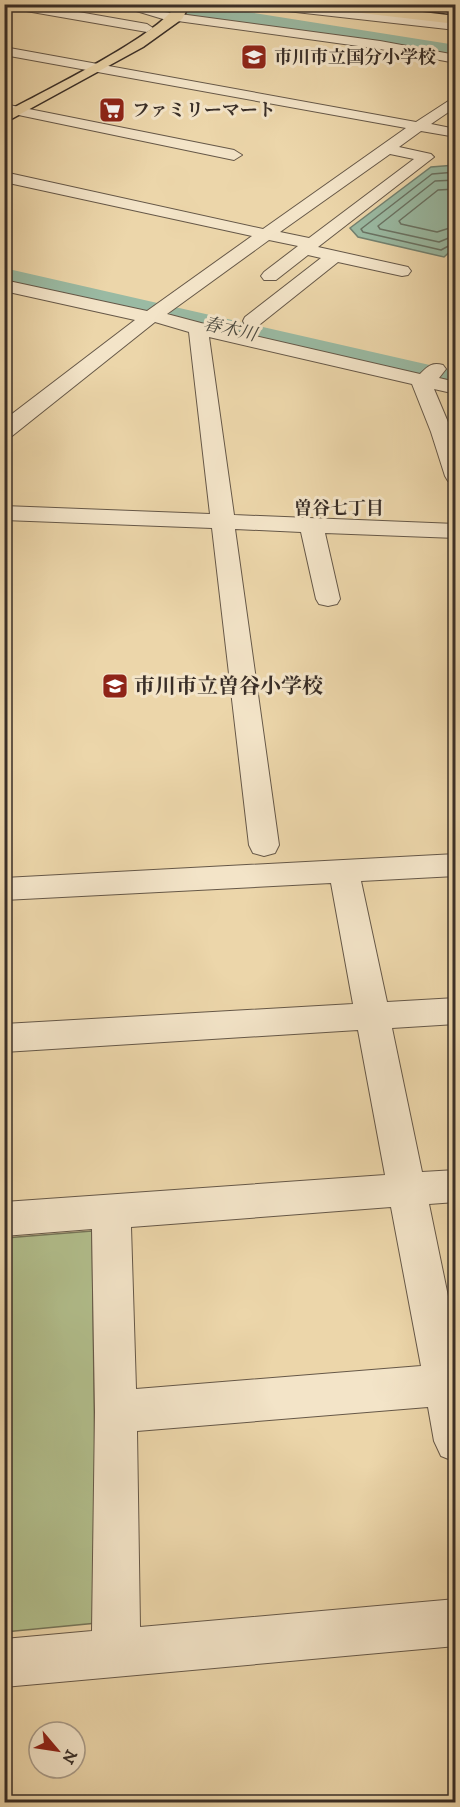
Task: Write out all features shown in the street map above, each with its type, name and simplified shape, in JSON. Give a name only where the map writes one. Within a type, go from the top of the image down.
[{"type":"main road","points":[[318,4],[456,20]]},
{"type":"main road","points":[[405,4],[456,9]]},
{"type":"main road","points":[[4,119],[12,110],[95,68],[160,30],[181,8]]},
{"type":"street","points":[[119,4],[181,8],[456,60]]},
{"type":"street","points":[[6,5],[160,30]]},
{"type":"street","points":[[181,8],[195,5]]},
{"type":"street","points":[[206,5],[287,7],[456,26]]},
{"type":"street","points":[[217,5],[235,11],[456,46]]},
{"type":"street","points":[[4,51],[455,133]]},
{"type":"street","points":[[4,431],[155,308],[266,235],[456,100]]},
{"type":"street","points":[[12,110],[234,155]]},
{"type":"street","points":[[270,276],[426,157],[387,149]]},
{"type":"street","points":[[4,177],[266,235],[335,256],[402,270]]},
{"type":"street","points":[[252,321],[335,256]]},
{"type":"street","points":[[4,285],[155,308],[433,371],[456,388]]},
{"type":"street","points":[[232,317],[275,327]]},
{"type":"street","points":[[205,320],[223,522],[261,743],[264,845]]},
{"type":"street","points":[[433,371],[422,384],[442,432],[456,476]]},
{"type":"street","points":[[4,513],[456,531]]},
{"type":"street","points":[[310,525],[328,599]]},
{"type":"street","points":[[4,889],[456,865]]},
{"type":"street","points":[[344,871],[406,1189],[450,1384],[456,1442]]},
{"type":"street","points":[[4,1038],[456,1011]]},
{"type":"street","points":[[4,1219],[456,1186]]},
{"type":"street","points":[[111,1211],[116,1412],[116,1653]]},
{"type":"street","points":[[116,1412],[450,1384]]},
{"type":"street","points":[[4,1663],[456,1622]]},
{"type":"shaded area","points":[[92,1231],[97,1623],[5,1632],[5,1238]]},
{"type":"water","points":[[455,165],[455,247],[444,257],[358,237],[350,228],[431,167]]},
{"type":"waterway","points":[[156,4],[456,52]]},
{"type":"waterway","name":"春木川","points":[[4,277],[456,381]]},
{"type":"tunnel","points":[[384,4],[456,12]]},
{"type":"place","name":"市川市立国分小学校","points":[[254,57]]},
{"type":"place","name":"ファミリーマート","points":[[112,110]]},
{"type":"place","name":"市川市立曽谷小学校","points":[[115,686]]},
{"type":"district","name":"曽谷七丁目","points":[[339,508]]}]
